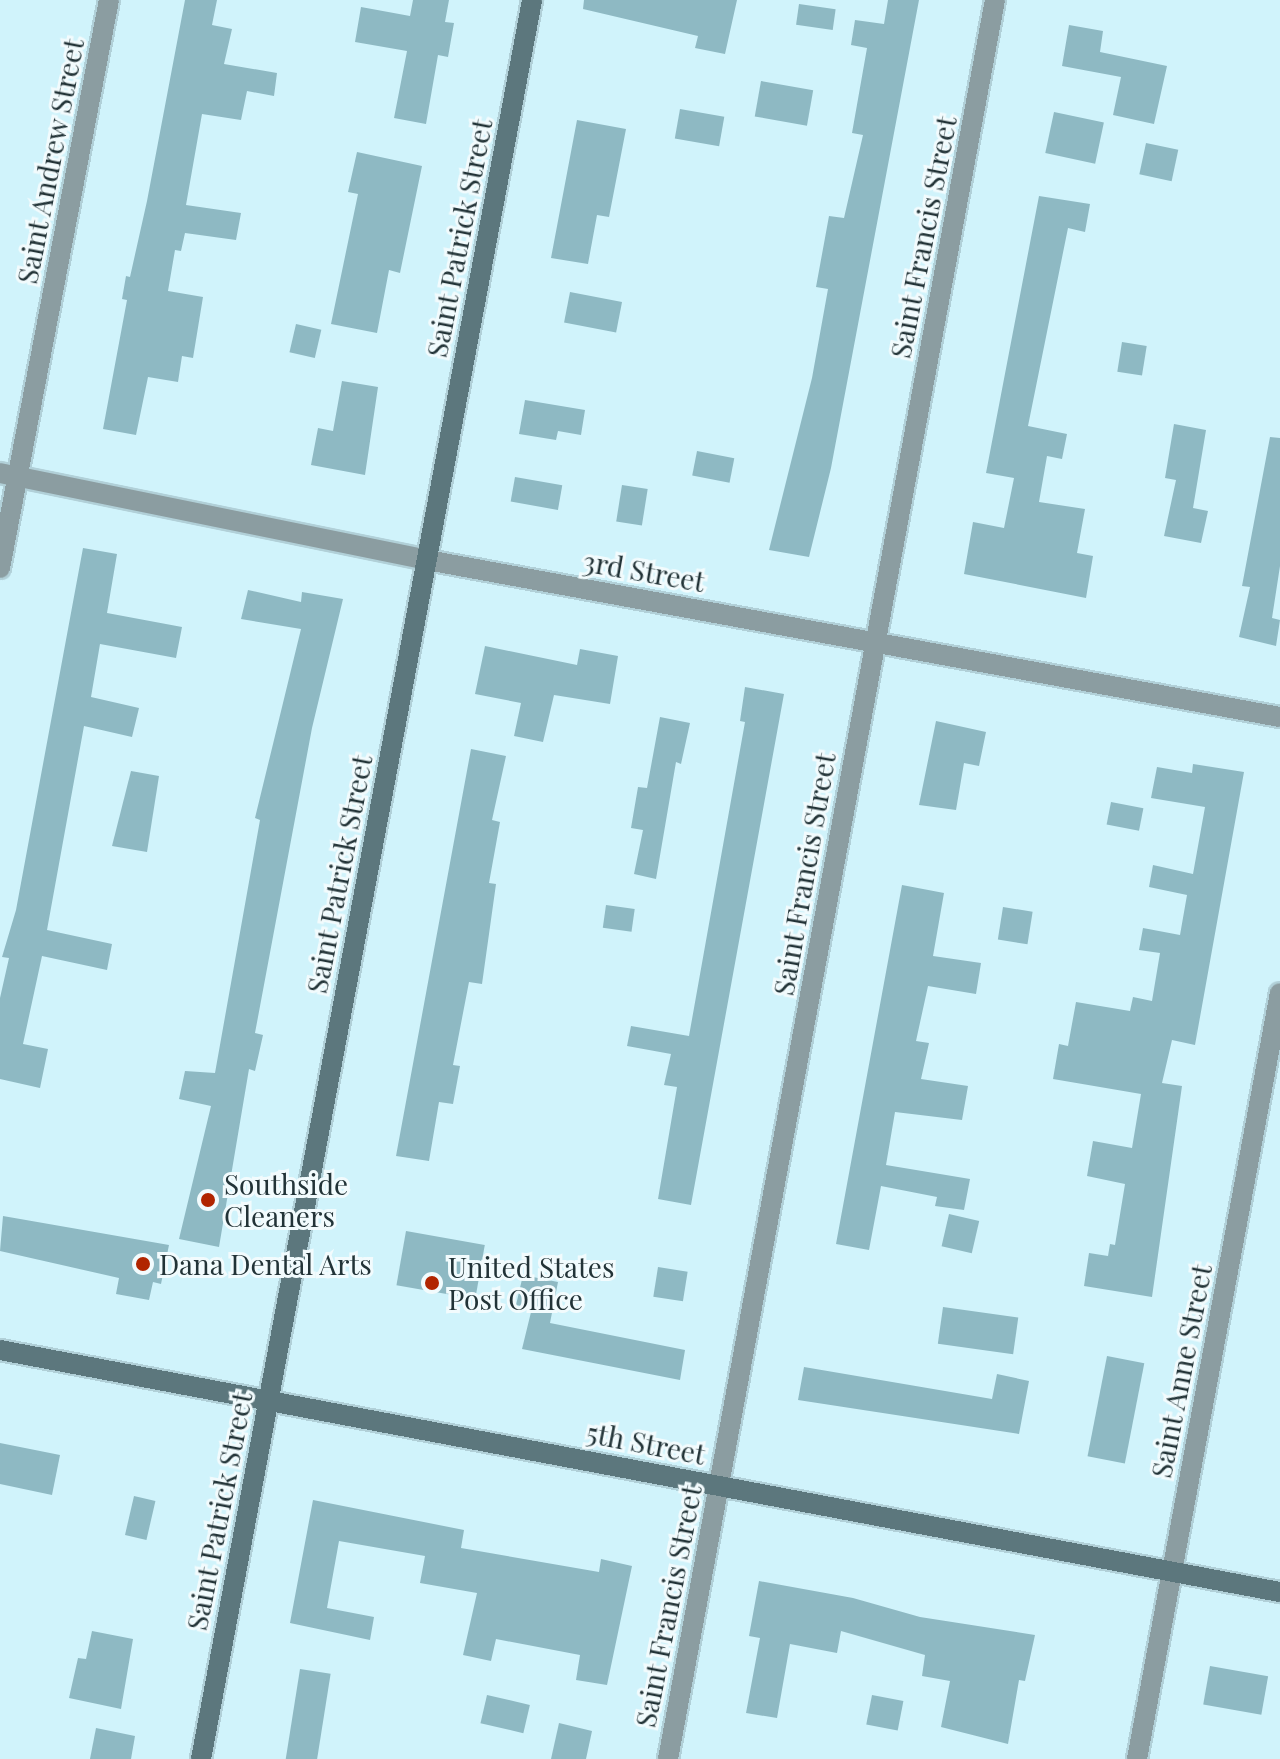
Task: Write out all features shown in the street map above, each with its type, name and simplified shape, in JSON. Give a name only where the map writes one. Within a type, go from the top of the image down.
[{"type":"main road","name":"Saint Patrick Street","points":[[201,1759],[532,0]]},
{"type":"main road","name":"5th Street","points":[[0,1350],[1280,1592]]},
{"type":"street","name":"Saint Andrew Street","points":[[0,568],[9,475],[109,0]]},
{"type":"street","name":"Saint Francis Street","points":[[668,1759],[995,0]]},
{"type":"street","name":"3rd Street","points":[[9,475],[427,560],[1280,717]]},
{"type":"street","name":"Saint Anne Street","points":[[1137,1759],[1280,993]]},
{"type":"building","points":[[185,0],[217,0],[212,25],[232,29],[224,64],[277,73],[274,96],[247,91],[241,120],[202,114],[186,205],[241,213],[236,240],[185,233],[181,251],[175,250],[168,291],[203,297],[193,358],[182,356],[178,382],[148,377],[136,435],[103,429],[127,300],[122,299],[126,276],[130,277],[147,201]]},
{"type":"building","points":[[413,0],[449,0],[445,22],[454,23],[448,57],[438,55],[426,124],[394,118],[407,51],[355,42],[361,7],[410,16]]},
{"type":"building","points":[[584,0],[737,0],[725,54],[695,48],[698,36],[583,9]]},
{"type":"building","points":[[888,0],[919,0],[831,468],[809,557],[769,550],[812,378],[828,289],[816,287],[829,216],[844,218],[863,135],[852,133],[867,48],[851,45],[855,20],[884,24]]},
{"type":"building","points":[[799,4],[836,9],[833,30],[796,25]]},
{"type":"building","points":[[1069,25],[1103,31],[1100,52],[1167,66],[1154,124],[1113,115],[1121,77],[1062,66]]},
{"type":"building","points":[[761,81],[813,90],[807,126],[755,116]]},
{"type":"building","points":[[680,109],[724,117],[719,146],[675,139]]},
{"type":"building","points":[[1054,112],[1104,123],[1095,164],[1045,153]]},
{"type":"building","points":[[577,120],[626,129],[609,217],[597,215],[588,264],[551,258]]},
{"type":"building","points":[[1146,143],[1178,150],[1172,181],[1139,174]]},
{"type":"building","points":[[357,152],[422,166],[400,273],[389,270],[377,333],[331,324],[358,194],[348,192]]},
{"type":"building","points":[[1039,196],[1090,204],[1085,232],[1068,228],[1028,426],[1067,434],[1062,459],[1047,456],[1039,502],[1085,509],[1077,553],[1093,556],[1086,598],[964,574],[973,522],[1004,528],[1014,478],[986,473]]},
{"type":"building","points":[[570,292],[622,302],[616,333],[564,322]]},
{"type":"building","points":[[296,324],[321,330],[315,358],[289,352]]},
{"type":"building","points":[[1122,342],[1147,346],[1142,376],[1117,372]]},
{"type":"building","points":[[342,381],[378,387],[365,475],[311,465],[318,428],[333,431]]},
{"type":"building","points":[[525,400],[585,410],[581,435],[558,431],[556,440],[519,434]]},
{"type":"building","points":[[1174,424],[1206,430],[1193,508],[1208,511],[1201,543],[1164,536],[1176,480],[1165,478]]},
{"type":"building","points":[[1270,437],[1280,438],[1280,566],[1272,618],[1280,620],[1276,646],[1239,637],[1250,587],[1242,586]]},
{"type":"building","points":[[697,451],[734,458],[730,483],[692,476]]},
{"type":"building","points":[[515,477],[562,485],[558,510],[511,502]]},
{"type":"building","points":[[622,485],[648,489],[642,526],[616,522]]},
{"type":"building","points":[[83,548],[117,554],[107,613],[182,627],[176,658],[100,644],[91,697],[139,708],[132,737],[84,726],[47,930],[112,944],[107,970],[42,956],[23,1044],[48,1049],[40,1088],[0,1079],[0,998],[9,958],[2,957],[16,910]]},
{"type":"building","points":[[248,590],[301,602],[302,592],[343,599],[312,728],[255,1033],[263,1035],[255,1071],[249,1069],[219,1247],[179,1239],[211,1106],[179,1099],[185,1071],[215,1073],[260,820],[255,818],[301,629],[241,619]]},
{"type":"building","points":[[485,646],[577,665],[580,649],[618,656],[610,704],[554,695],[543,742],[514,736],[521,703],[475,694]]},
{"type":"building","points":[[745,687],[784,694],[691,1205],[658,1199],[677,1087],[664,1085],[671,1054],[627,1046],[631,1026],[689,1036],[745,722],[740,721]]},
{"type":"building","points":[[660,717],[690,723],[681,764],[676,762],[656,879],[634,874],[643,830],[631,828],[638,787],[647,788]]},
{"type":"building","points":[[936,721],[986,732],[979,766],[964,763],[956,810],[919,805]]},
{"type":"building","points":[[471,749],[506,756],[492,820],[500,822],[489,883],[496,884],[482,984],[469,982],[453,1065],[460,1066],[453,1104],[439,1102],[429,1161],[396,1156]]},
{"type":"building","points":[[1193,764],[1244,772],[1195,1045],[1172,1040],[1162,1083],[1182,1086],[1152,1297],[1084,1286],[1089,1253],[1108,1256],[1110,1244],[1115,1245],[1125,1184],[1087,1176],[1093,1141],[1132,1148],[1141,1094],[1053,1079],[1059,1044],[1068,1046],[1076,1002],[1130,1011],[1133,997],[1152,1001],[1160,953],[1139,950],[1143,928],[1180,935],[1187,895],[1149,887],[1153,865],[1193,874],[1205,807],[1151,798],[1157,767],[1192,773]]},
{"type":"building","points":[[131,771],[159,776],[147,852],[112,846]]},
{"type":"building","points":[[1111,802],[1143,808],[1139,831],[1107,825]]},
{"type":"building","points":[[902,885],[944,893],[933,956],[981,963],[976,994],[928,986],[916,1041],[929,1043],[921,1079],[968,1086],[962,1120],[895,1112],[886,1165],[970,1179],[964,1210],[935,1206],[937,1197],[881,1186],[869,1250],[836,1244]]},
{"type":"building","points":[[606,905],[635,909],[632,932],[603,928]]},
{"type":"building","points":[[1003,907],[1033,912],[1027,944],[998,940]]},
{"type":"building","points":[[949,1214],[979,1221],[972,1253],[942,1246]]},
{"type":"building","points":[[3,1216],[169,1245],[161,1284],[153,1282],[149,1300],[116,1294],[119,1278],[0,1251]]},
{"type":"building","points":[[406,1231],[485,1245],[475,1299],[396,1285]]},
{"type":"building","points":[[658,1267],[688,1272],[683,1301],[653,1297]]},
{"type":"building","points":[[523,1275],[558,1282],[550,1323],[685,1350],[680,1380],[522,1349],[532,1308],[516,1305]]},
{"type":"building","points":[[943,1307],[1018,1318],[1013,1354],[938,1344]]},
{"type":"building","points":[[1107,1356],[1144,1363],[1125,1463],[1088,1456]]},
{"type":"building","points":[[804,1367],[992,1399],[997,1374],[1029,1381],[1019,1434],[798,1400]]},
{"type":"building","points":[[0,1443],[60,1455],[52,1495],[0,1484]]},
{"type":"building","points":[[134,1496],[155,1501],[146,1540],[125,1535]]},
{"type":"building","points":[[313,1500],[464,1530],[461,1548],[599,1572],[601,1559],[632,1566],[607,1685],[576,1680],[580,1655],[496,1639],[491,1661],[463,1655],[477,1593],[420,1583],[425,1556],[339,1541],[327,1608],[374,1617],[370,1640],[290,1623]]},
{"type":"building","points":[[759,1581],[853,1598],[920,1617],[1035,1635],[1025,1681],[1019,1680],[1008,1744],[941,1727],[950,1681],[922,1676],[925,1655],[841,1631],[837,1653],[790,1644],[777,1718],[746,1713],[760,1638],[749,1636]]},
{"type":"building","points":[[92,1631],[133,1639],[121,1709],[69,1698],[78,1658],[86,1659]]},
{"type":"building","points":[[1210,1666],[1268,1676],[1261,1715],[1203,1704]]},
{"type":"building","points":[[300,1669],[331,1674],[317,1759],[286,1759]]},
{"type":"building","points":[[487,1695],[530,1705],[523,1733],[480,1723]]},
{"type":"building","points":[[872,1695],[903,1701],[898,1731],[866,1724]]},
{"type":"building","points":[[559,1723],[592,1731],[586,1759],[551,1759]]},
{"type":"building","points":[[96,1728],[135,1736],[131,1759],[90,1759]]},
{"type":"place","name":"Southside Cleaners","points":[[208,1200]]},
{"type":"place","name":"Dana Dental Arts","points":[[143,1264]]},
{"type":"place","name":"United States Post Office","points":[[432,1283]]}]
